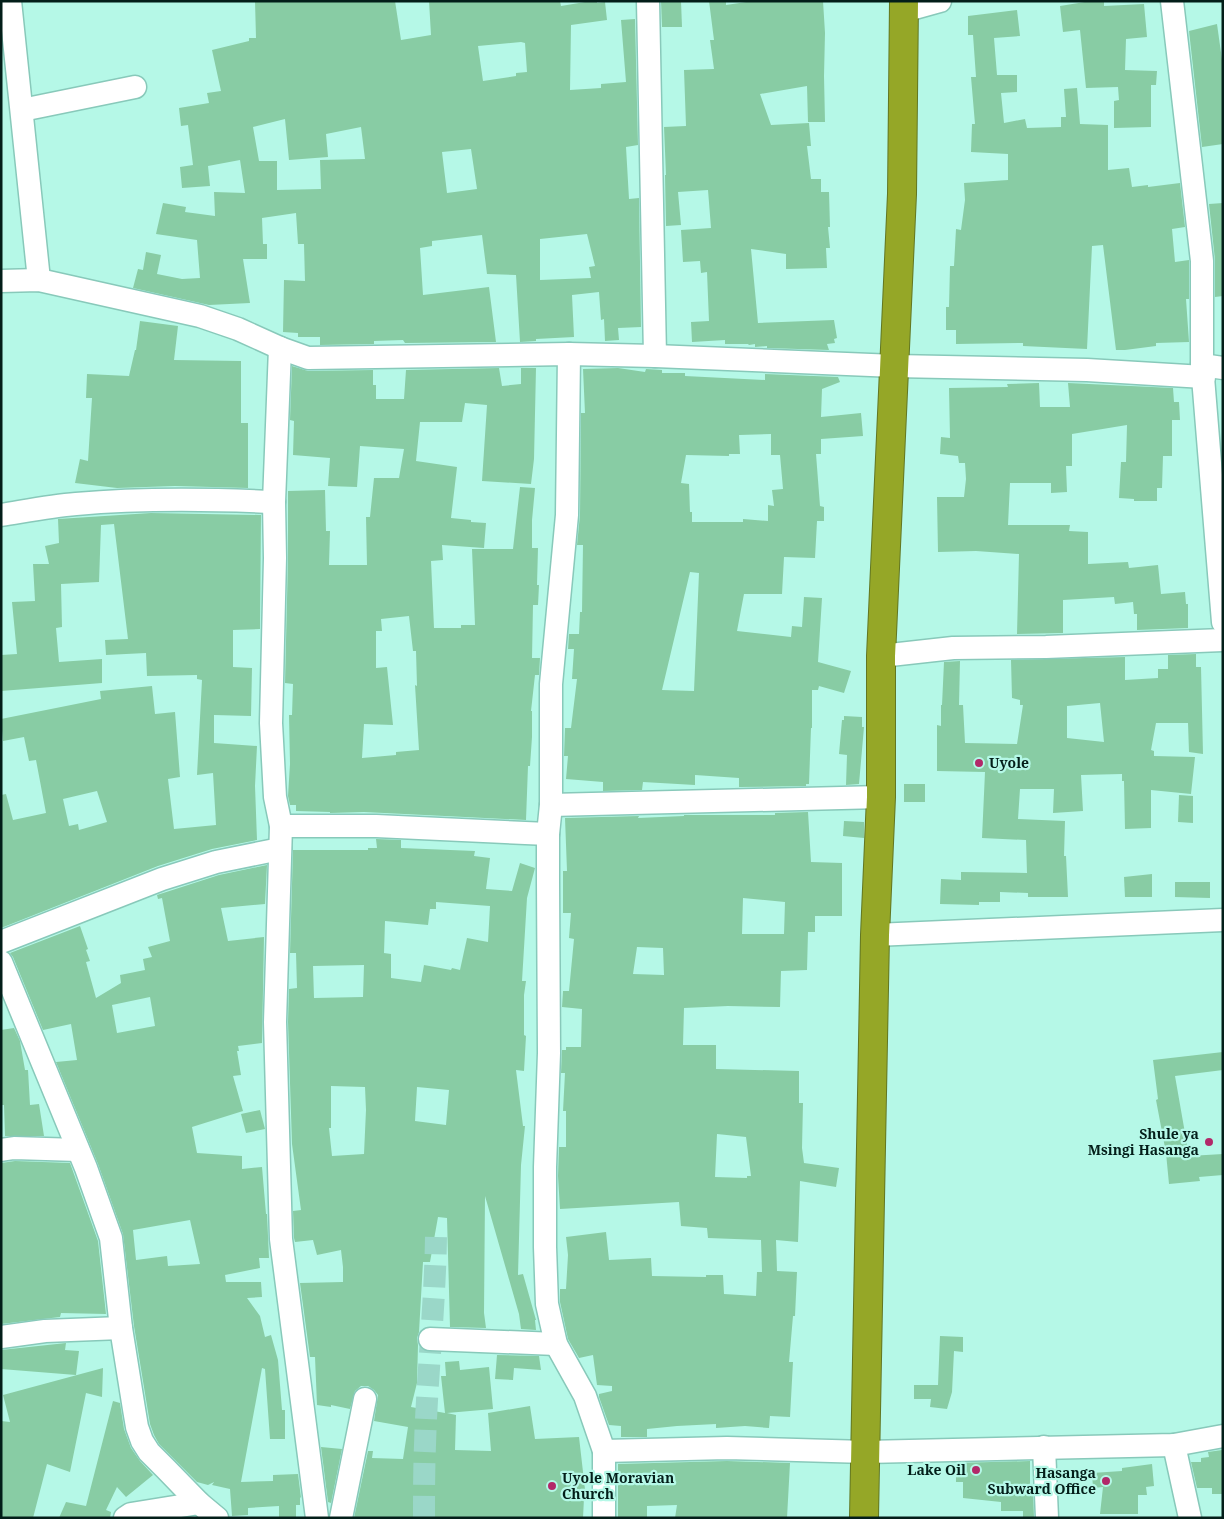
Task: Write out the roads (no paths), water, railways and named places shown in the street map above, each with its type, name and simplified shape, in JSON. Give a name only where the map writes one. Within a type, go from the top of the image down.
[{"type":"highway","points":[[864,1518],[875,935],[881,798],[881,656],[902,194],[904,6]]},
{"type":"street","points":[[10,1],[39,280]]},
{"type":"street","points":[[648,1],[656,356]]},
{"type":"street","points":[[904,6],[940,1]]},
{"type":"street","points":[[1172,1],[1202,261],[1210,370],[1223,622]]},
{"type":"street","points":[[22,110],[135,87]]},
{"type":"street","points":[[1,281],[39,280],[200,316],[238,329],[308,358],[569,354],[895,366],[1087,370],[1210,370]]},
{"type":"street","points":[[280,348],[274,502],[271,722],[275,797],[281,826],[275,1022],[281,1239],[304,1402],[317,1518]]},
{"type":"street","points":[[569,354],[567,515],[551,684],[551,805],[548,834],[549,1054],[545,1167],[545,1247],[547,1304],[556,1344],[585,1396],[604,1451],[604,1518]]},
{"type":"street","points":[[1,515],[59,506],[124,500],[208,499],[274,502]]},
{"type":"street","points":[[881,656],[952,648],[1046,647],[1223,640]]},
{"type":"street","points":[[551,805],[881,798]]},
{"type":"street","points":[[281,826],[376,826],[548,834]]},
{"type":"street","points":[[1,942],[162,879],[216,862],[280,849]]},
{"type":"street","points":[[875,935],[1223,920]]},
{"type":"street","points":[[1,962],[7,990],[78,1150],[112,1238],[121,1328],[135,1418],[142,1441],[149,1452],[199,1503],[217,1518]]},
{"type":"street","points":[[1,1150],[14,1148],[78,1150]]},
{"type":"street","points":[[1,1337],[45,1331],[121,1328]]},
{"type":"street","points":[[430,1339],[556,1344]]},
{"type":"street","points":[[341,1518],[365,1399]]},
{"type":"street","points":[[604,1451],[727,1448],[866,1452],[1174,1444],[1223,1436]]},
{"type":"street","points":[[1174,1444],[1190,1518]]},
{"type":"street","points":[[1044,1447],[1047,1518]]},
{"type":"street","points":[[126,1518],[131,1514],[199,1503]]},
{"type":"tunnel","points":[[424,1518],[424,1463],[436,1237]]},
{"type":"place","name":"Uyole","points":[[979,763]]},
{"type":"place","name":"Shule ya Msingi Hasanga","points":[[1209,1142]]},
{"type":"place","name":"Lake Oil","points":[[976,1470]]},
{"type":"place","name":"Hasanga Subward Office","points":[[1106,1481]]},
{"type":"place","name":"Uyole Moravian Church","points":[[552,1486]]}]
